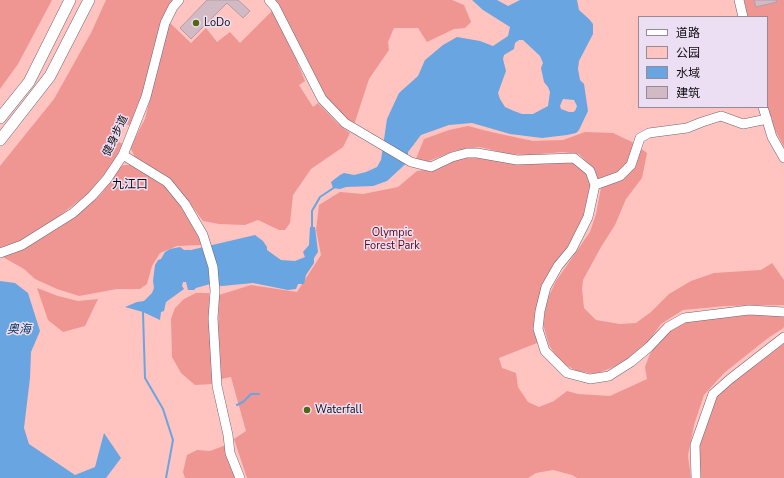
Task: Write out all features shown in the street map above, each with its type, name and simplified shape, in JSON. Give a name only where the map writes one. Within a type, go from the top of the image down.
[{"type":"main road","points":[[0,118],[29,82],[70,0]]},
{"type":"main road","points":[[0,140],[50,76],[89,0]]},
{"type":"street","name":"健身步道","points":[[0,253],[22,245],[73,213],[92,196],[123,155],[146,97],[165,23],[173,7],[179,0]]},
{"type":"street","points":[[269,0],[275,7],[322,99],[345,123],[410,162],[431,167],[452,157],[467,153],[478,153],[517,160],[574,158],[590,171],[595,185],[588,218],[572,249],[558,266],[546,287],[540,311],[538,329],[545,351],[567,373],[590,379],[609,376],[631,362],[649,347],[668,327],[684,318],[749,310],[784,312]]},
{"type":"street","points":[[739,0],[743,16]]},
{"type":"street","points":[[763,108],[772,137],[784,158]]},
{"type":"street","points":[[595,185],[620,176],[631,164],[640,138],[649,133],[687,128],[721,116],[743,124],[767,119]]},
{"type":"street","points":[[123,155],[167,182],[185,204],[203,235],[213,267],[213,318],[218,391],[228,435],[230,453],[240,478]]},
{"type":"street","points":[[696,478],[695,445],[713,394],[784,337]]},
{"type":"green space","name":"Olympic Forest Park","points":[[0,0],[784,0],[784,478],[0,478]]},
{"type":"green space","points":[[0,0],[52,0],[18,64],[0,89]]},
{"type":"green space","points":[[106,0],[174,0],[148,80],[131,126],[120,122],[113,139],[123,144],[113,163],[91,191],[58,217],[22,241],[0,249],[0,166],[54,99],[91,33]]},
{"type":"green space","points":[[273,0],[452,0],[464,5],[471,22],[465,28],[454,29],[427,42],[418,28],[394,28],[388,42],[389,50],[369,79],[354,125],[344,119],[324,98]]},
{"type":"green space","points":[[744,0],[784,0],[784,147],[775,130],[767,108],[768,16],[748,16]]},
{"type":"green space","points":[[272,11],[292,49],[305,81],[299,85],[313,107],[318,103],[338,124],[350,133],[343,147],[311,169],[293,195],[290,223],[285,230],[279,230],[258,220],[245,225],[219,224],[203,221],[186,198],[168,178],[135,157],[130,147],[145,119],[163,44],[170,23],[191,43],[206,28],[217,42],[230,32],[240,43]]},
{"type":"green space","points":[[468,126],[533,141],[563,140],[585,132],[613,133],[632,142],[647,153],[642,178],[626,199],[615,225],[583,280],[582,289],[584,308],[596,320],[620,324],[636,323],[651,312],[669,294],[691,281],[714,273],[761,270],[772,263],[784,280],[784,305],[725,306],[683,310],[661,324],[646,345],[628,361],[596,374],[577,371],[560,362],[549,345],[543,324],[547,300],[556,281],[590,232],[596,214],[601,188],[592,167],[579,154],[562,152],[530,155],[508,154],[480,147],[454,151],[424,163],[416,159],[424,139],[449,130]]},
{"type":"green space","points":[[480,157],[574,161],[588,173],[592,186],[589,208],[567,250],[535,321],[537,343],[499,358],[502,368],[516,373],[518,387],[528,402],[539,407],[554,401],[567,391],[578,394],[610,396],[647,379],[645,367],[651,351],[666,330],[686,319],[726,313],[784,314],[784,327],[724,373],[704,395],[694,425],[688,456],[691,478],[577,478],[572,475],[553,470],[536,473],[528,478],[247,478],[234,439],[246,431],[231,377],[221,379],[218,332],[219,295],[251,285],[297,292],[321,255],[316,230],[319,205],[340,192],[363,194],[398,187],[417,171],[438,168],[459,158]]},
{"type":"green space","points":[[124,165],[132,165],[164,185],[191,221],[202,245],[177,246],[160,253],[152,266],[147,284],[140,289],[117,289],[79,296],[57,289],[35,279],[24,269],[1,256],[24,248],[77,216],[102,193],[117,169]]},
{"type":"green space","points":[[37,288],[58,296],[78,301],[98,299],[85,326],[63,332],[48,320]]},
{"type":"green space","points":[[196,293],[209,293],[213,384],[195,385],[181,373],[172,357],[171,319],[175,308],[184,299]]},
{"type":"green space","points":[[784,339],[784,478],[699,478],[698,442],[712,402],[731,376]]},
{"type":"green space","points":[[226,445],[237,478],[185,478],[183,472],[187,455],[197,450],[210,451]]},
{"type":"water","points":[[472,0],[497,0],[508,6],[520,0],[577,0],[579,10],[593,24],[593,34],[579,61],[578,69],[580,80],[584,84],[588,111],[579,130],[576,133],[567,135],[542,138],[510,134],[472,123],[449,125],[421,135],[408,152],[408,155],[412,158],[387,181],[373,186],[346,187],[340,189],[333,188],[331,182],[344,173],[354,175],[377,167],[381,160],[387,119],[399,93],[418,76],[425,60],[443,45],[457,37],[480,41],[493,46],[508,36],[510,27],[483,10]],"holes":[[[519,40],[523,40],[540,56],[543,63],[541,68],[544,82],[550,92],[548,106],[533,114],[522,114],[505,107],[498,93],[506,71],[503,59],[504,55],[514,49],[515,43]],[[563,99],[574,100],[577,106],[575,111],[569,112],[561,109],[560,106]]]},
{"type":"water","points":[[310,227],[315,227],[318,252],[314,258],[314,263],[306,275],[304,284],[298,284],[296,289],[288,290],[253,283],[222,286],[210,284],[194,290],[188,290],[186,282],[183,282],[182,286],[184,289],[166,302],[164,311],[161,312],[160,320],[143,312],[125,307],[144,301],[152,293],[154,288],[153,281],[155,265],[165,252],[170,249],[180,247],[184,250],[191,250],[255,235],[263,241],[267,247],[267,250],[281,260],[295,261],[305,257],[303,252],[309,245]]},
{"type":"water","name":"奥海","points":[[0,281],[15,283],[28,293],[40,331],[31,352],[30,378],[24,428],[29,444],[75,475],[95,467],[104,433],[121,458],[106,478],[0,478]]},
{"type":"building","name":"LoDo","points":[[207,0],[238,0],[250,11],[243,18],[227,3],[191,39],[180,28]]},
{"type":"building","points":[[754,0],[776,0],[777,2],[756,7]]},
{"type":"waterway","points":[[312,228],[312,211],[320,197],[335,187]]},
{"type":"waterway","points":[[144,310],[145,378],[163,409],[173,440],[166,478]]},
{"type":"waterway","points":[[237,405],[243,402],[251,394],[259,394]]},
{"type":"place","name":"LoDo","points":[[196,23]]},
{"type":"place","name":"Waterfall","points":[[307,410]]},
{"type":"district","name":"九江口","points":[[130,185]]}]
